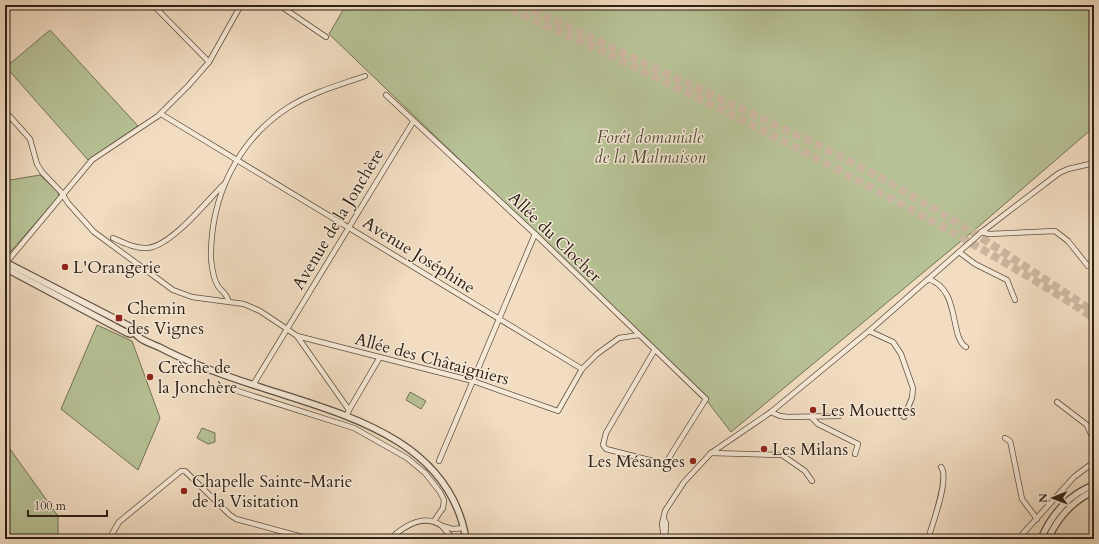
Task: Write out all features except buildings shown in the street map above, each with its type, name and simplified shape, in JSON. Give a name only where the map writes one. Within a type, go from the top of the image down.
[{"type":"street","points":[[153,5],[209,62]]},
{"type":"street","points":[[5,264],[92,160],[161,114],[209,62],[241,5]]},
{"type":"street","points":[[279,5],[326,37]]},
{"type":"street","points":[[228,300],[217,285],[211,261],[212,231],[224,184],[237,159],[260,129],[289,107],[317,92],[366,76]]},
{"type":"street","name":"Allée du Clocher","points":[[386,96],[412,122],[535,234],[654,351],[706,399],[665,464],[606,450],[603,445],[606,433],[654,351]]},
{"type":"street","points":[[5,111],[30,139],[37,164],[42,172],[64,195],[68,203],[94,232],[173,290],[192,297],[228,300],[244,304],[260,311],[297,336],[348,413]]},
{"type":"street","name":"Avenue Joséphine","points":[[161,114],[582,369]]},
{"type":"street","name":"Avenue de la Jonchère","points":[[253,385],[412,122]]},
{"type":"street","points":[[664,539],[662,524],[666,511],[684,482],[711,453],[771,412],[869,331],[981,232],[1059,173],[1068,169],[1094,163]]},
{"type":"street","points":[[112,238],[138,248],[149,248],[162,242],[183,227],[224,184]]},
{"type":"street","points":[[212,196],[219,199]]},
{"type":"street","points":[[981,232],[989,234],[1055,232],[1068,241],[1088,266]]},
{"type":"street","points":[[439,461],[535,234]]},
{"type":"street","points":[[959,252],[975,264],[1008,280],[1015,300]]},
{"type":"street","points":[[5,264],[133,328],[134,333]]},
{"type":"street","points":[[5,264],[130,334],[134,333],[173,355],[204,369],[348,413],[393,440],[430,466],[441,478],[452,496],[464,528],[466,539]]},
{"type":"street","points":[[928,279],[941,288],[947,295],[962,344],[966,347]]},
{"type":"street","points":[[869,331],[893,342],[900,354],[913,388],[912,398],[904,417]]},
{"type":"street","points":[[582,369],[597,354],[619,338],[638,335]]},
{"type":"street","name":"Allée des Châtaigniers","points":[[297,336],[473,381],[558,411],[582,369]]},
{"type":"street","points":[[348,413],[380,358]]},
{"type":"street","points":[[223,388],[228,388],[354,428],[407,458],[425,473],[440,492],[444,500],[443,508],[434,521]]},
{"type":"street","points":[[1057,402],[1087,425],[1094,441]]},
{"type":"street","points":[[771,412],[780,416],[839,416]]},
{"type":"street","points":[[811,416],[818,424],[858,444],[854,454]]},
{"type":"street","points":[[1005,438],[1010,441],[1022,499],[1037,519]]},
{"type":"street","points":[[711,453],[714,455],[782,455],[805,471],[812,481]]},
{"type":"street","points":[[1018,539],[1065,486],[1094,462]]},
{"type":"street","points":[[928,539],[934,522],[943,485],[944,473],[942,467]]},
{"type":"street","points":[[109,539],[119,522],[181,471],[185,471],[230,515],[239,519],[310,539]]},
{"type":"street","points":[[1041,539],[1050,521],[1065,503],[1080,492],[1094,485]]},
{"type":"street","points":[[1048,539],[1057,522],[1068,508],[1082,497],[1094,491]]},
{"type":"street","points":[[390,539],[404,526],[413,523],[434,521],[442,526],[453,529],[464,528]]},
{"type":"street","points":[[442,526],[453,539]]},
{"type":"green space","name":"Forêt domaniale de la Malmaison","points":[[346,5],[1094,5],[1094,127],[978,227],[731,432],[707,401],[701,398],[659,351],[329,34]]},
{"type":"green space","points":[[50,30],[138,126],[88,160],[6,67]]},
{"type":"green space","points":[[5,175],[10,180],[40,175],[58,192],[59,196],[5,258]]},
{"type":"green space","points":[[97,325],[132,341],[160,418],[138,470],[61,409]]},
{"type":"green space","points":[[410,392],[426,401],[421,409],[406,400]]},
{"type":"green space","points":[[202,428],[215,433],[215,442],[208,444],[197,438]]},
{"type":"green space","points":[[5,442],[58,516],[58,539],[5,539]]},
{"type":"tunnel","points":[[500,5],[672,85],[840,171],[937,223],[1094,318]]},
{"type":"tunnel","points":[[522,5],[822,147],[887,181],[974,233],[1090,309]]},
{"type":"place","name":"L'Orangerie","points":[[65,267]]},
{"type":"place","name":"Chemin des Vignes","points":[[119,318]]},
{"type":"place","name":"Crèche de la Jonchère","points":[[150,377]]},
{"type":"place","name":"Les Mouettes","points":[[813,410]]},
{"type":"place","name":"Les Milans","points":[[764,449]]},
{"type":"place","name":"Les Mésanges","points":[[693,461]]},
{"type":"place","name":"Chapelle Sainte-Marie de la Visitation","points":[[184,491]]}]
